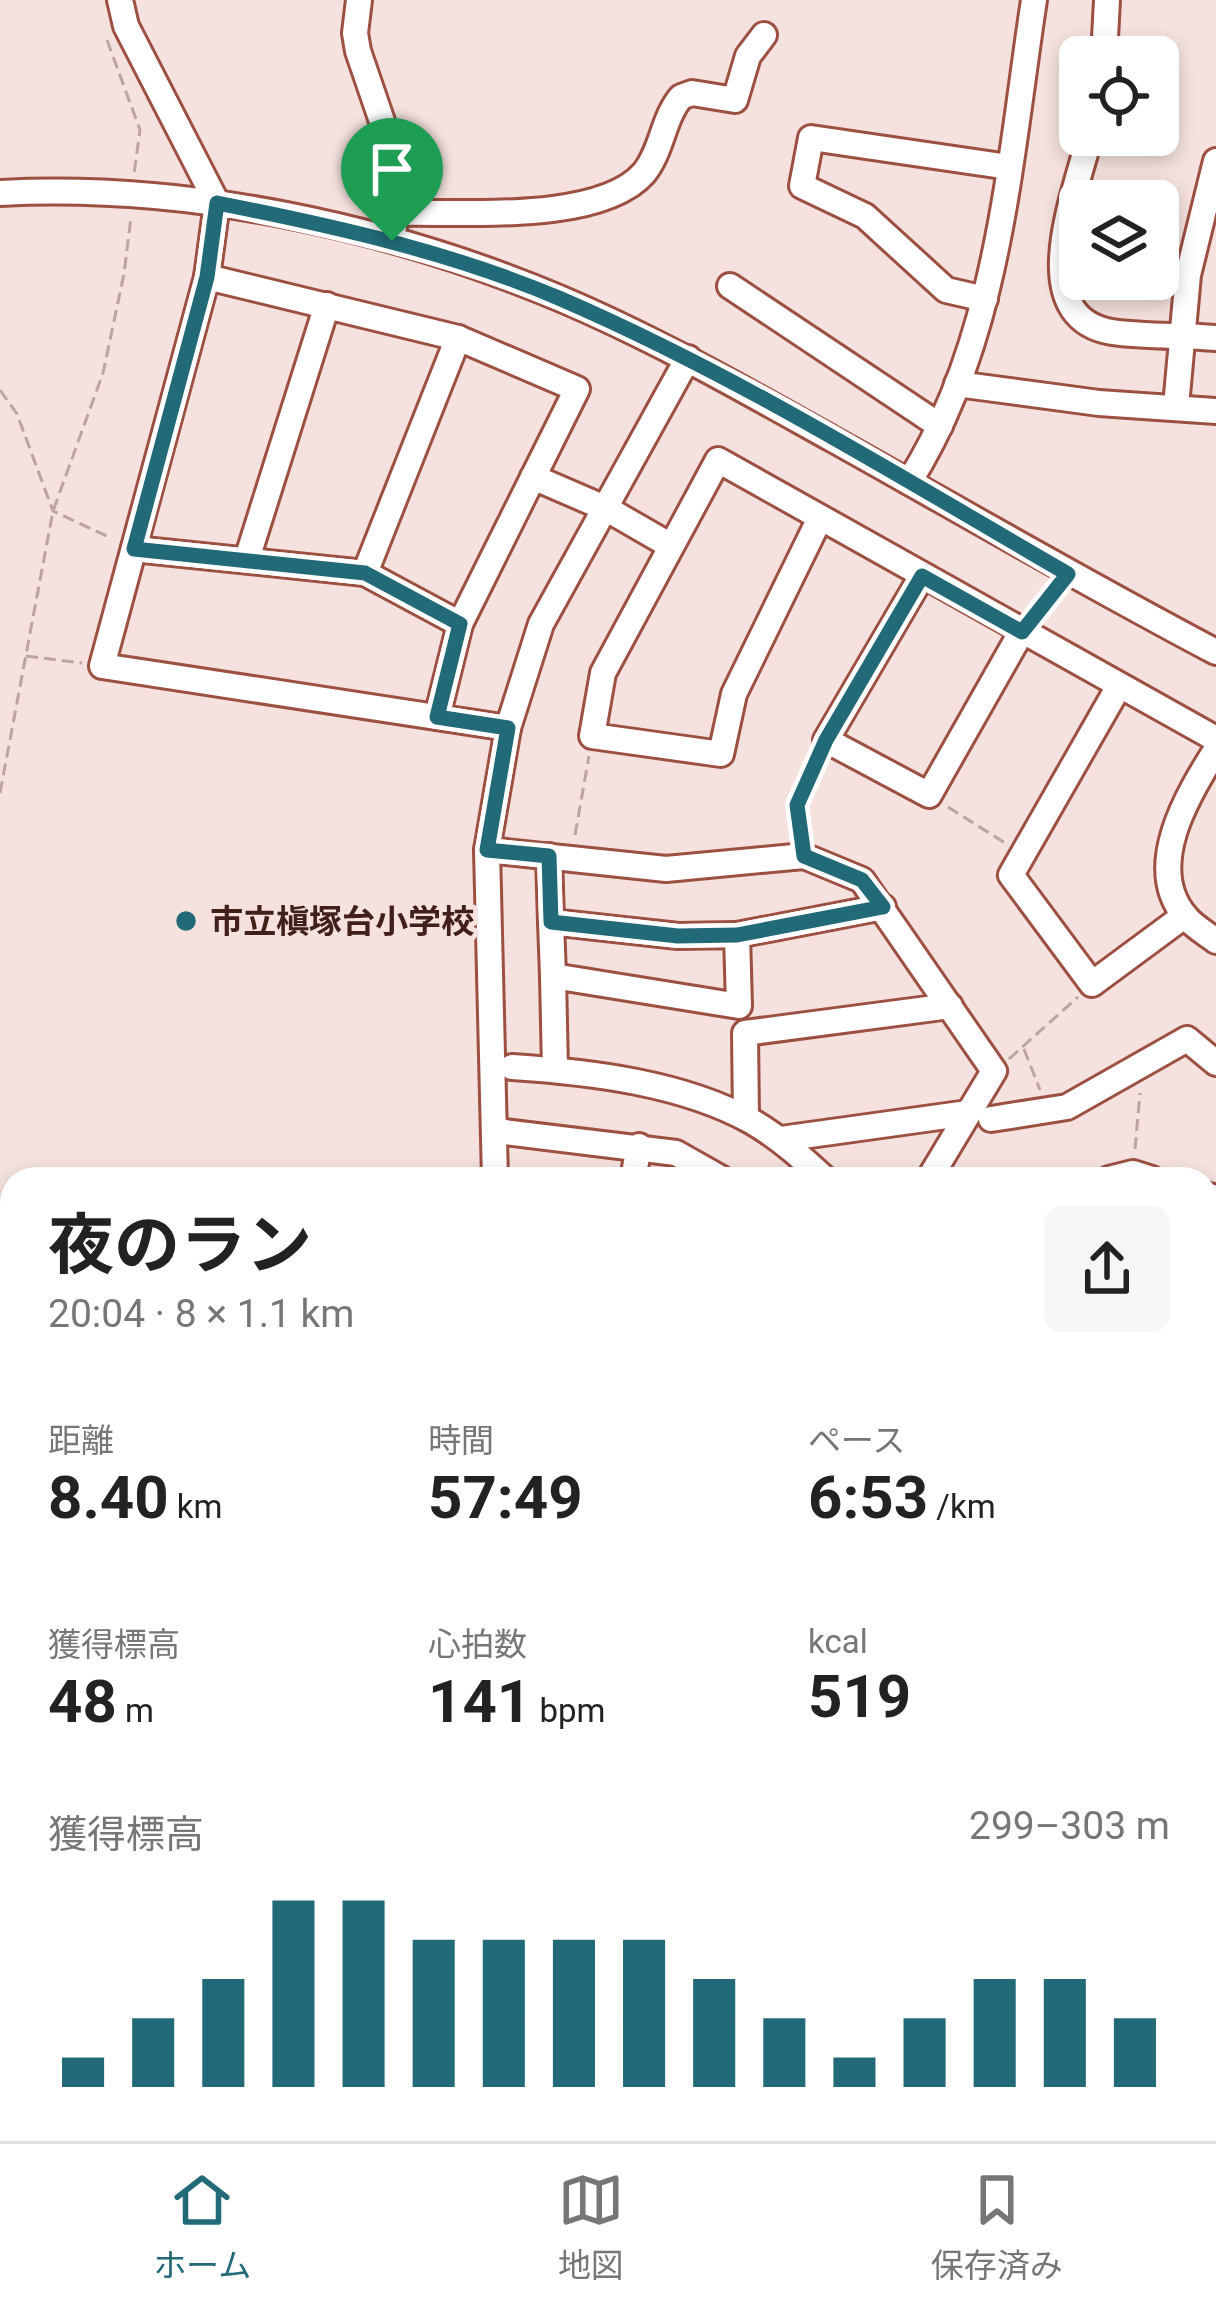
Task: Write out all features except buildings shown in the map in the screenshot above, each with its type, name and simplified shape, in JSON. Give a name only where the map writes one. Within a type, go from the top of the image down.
[{"type":"street","points":[[120,0],[126,26],[217,203],[207,277],[102,666],[508,728]]},
{"type":"street","points":[[359,0],[355,33],[398,171],[392,241]]},
{"type":"street","points":[[909,482],[940,426],[975,342],[1009,167],[1034,0]]},
{"type":"street","points":[[1105,36],[1107,0]]},
{"type":"street","points":[[397,213],[538,209],[615,193],[649,166],[682,97],[692,93],[735,100],[748,56],[764,34]]},
{"type":"street","points":[[985,299],[946,290],[865,216],[802,186],[811,138],[1009,167]]},
{"type":"street","points":[[1085,156],[1059,266],[1063,294],[1080,317],[1107,331],[1216,338]]},
{"type":"street","points":[[1176,406],[1188,275],[1216,161]]},
{"type":"street","points":[[0,193],[132,193],[217,203],[392,241],[560,298],[688,358],[1068,574],[1216,652]]},
{"type":"street","points":[[207,277],[458,338],[577,389],[460,624],[437,717]]},
{"type":"street","points":[[730,286],[940,426]]},
{"type":"street","points":[[247,559],[327,305]]},
{"type":"street","points":[[365,573],[458,338]]},
{"type":"street","points":[[495,1167],[487,850],[508,728],[541,624],[688,358]]},
{"type":"street","points":[[957,384],[1099,404],[1216,411]]},
{"type":"street","points":[[820,518],[734,694],[721,754],[592,736],[603,673],[718,460],[1216,739]]},
{"type":"street","points":[[532,477],[607,508],[671,546]]},
{"type":"street","points":[[134,549],[365,573],[460,624]]},
{"type":"street","points":[[922,576],[826,740],[929,795],[1022,632]]},
{"type":"street","points":[[1119,686],[1011,875],[1093,984],[1184,916]]},
{"type":"street","points":[[1216,750],[1169,844],[1170,884],[1184,916],[1216,941]]},
{"type":"street","points":[[487,850],[665,869],[804,856],[862,880],[994,1071],[979,1116],[939,1167]]},
{"type":"street","points":[[555,1070],[551,922],[560,857]]},
{"type":"street","points":[[551,922],[678,936],[737,935],[883,907]]},
{"type":"street","points":[[737,935],[746,1118]]},
{"type":"street","points":[[553,976],[739,1006]]},
{"type":"street","points":[[745,1033],[950,1006]]},
{"type":"street","points":[[781,1139],[1067,1107],[1187,1039],[1216,1063]]},
{"type":"street","points":[[512,1067],[671,1091],[746,1118],[781,1139],[812,1167]]},
{"type":"street","points":[[496,1131],[639,1146],[676,1153],[701,1167]]},
{"type":"street","points":[[635,1167],[639,1146]]},
{"type":"path","points":[[126,26],[106,39],[140,130],[134,176]]},
{"type":"path","points":[[0,793],[52,511],[104,373],[131,210]]},
{"type":"path","points":[[0,390],[17,414],[52,511],[134,549]]},
{"type":"path","points":[[1022,632],[1068,574]]},
{"type":"path","points":[[24,656],[102,666]]},
{"type":"path","points":[[560,857],[592,736]]},
{"type":"path","points":[[804,856],[797,805],[826,740]]},
{"type":"path","points":[[929,795],[1022,854]]},
{"type":"path","points":[[1023,1047],[1048,1110]]},
{"type":"path","points":[[1132,1167],[1144,1061]]},
{"type":"place","name":"市立槇塚台小学校","points":[[186,921]]},
{"type":"route","points":[[217,203],[392,241],[560,298],[688,358],[1068,574],[1022,632],[922,576],[826,740],[797,805],[804,856],[862,880],[883,907],[737,935],[678,936],[551,922],[549,856],[487,850],[508,728],[437,717],[460,624],[365,573],[134,549],[207,277],[217,203]]}]
